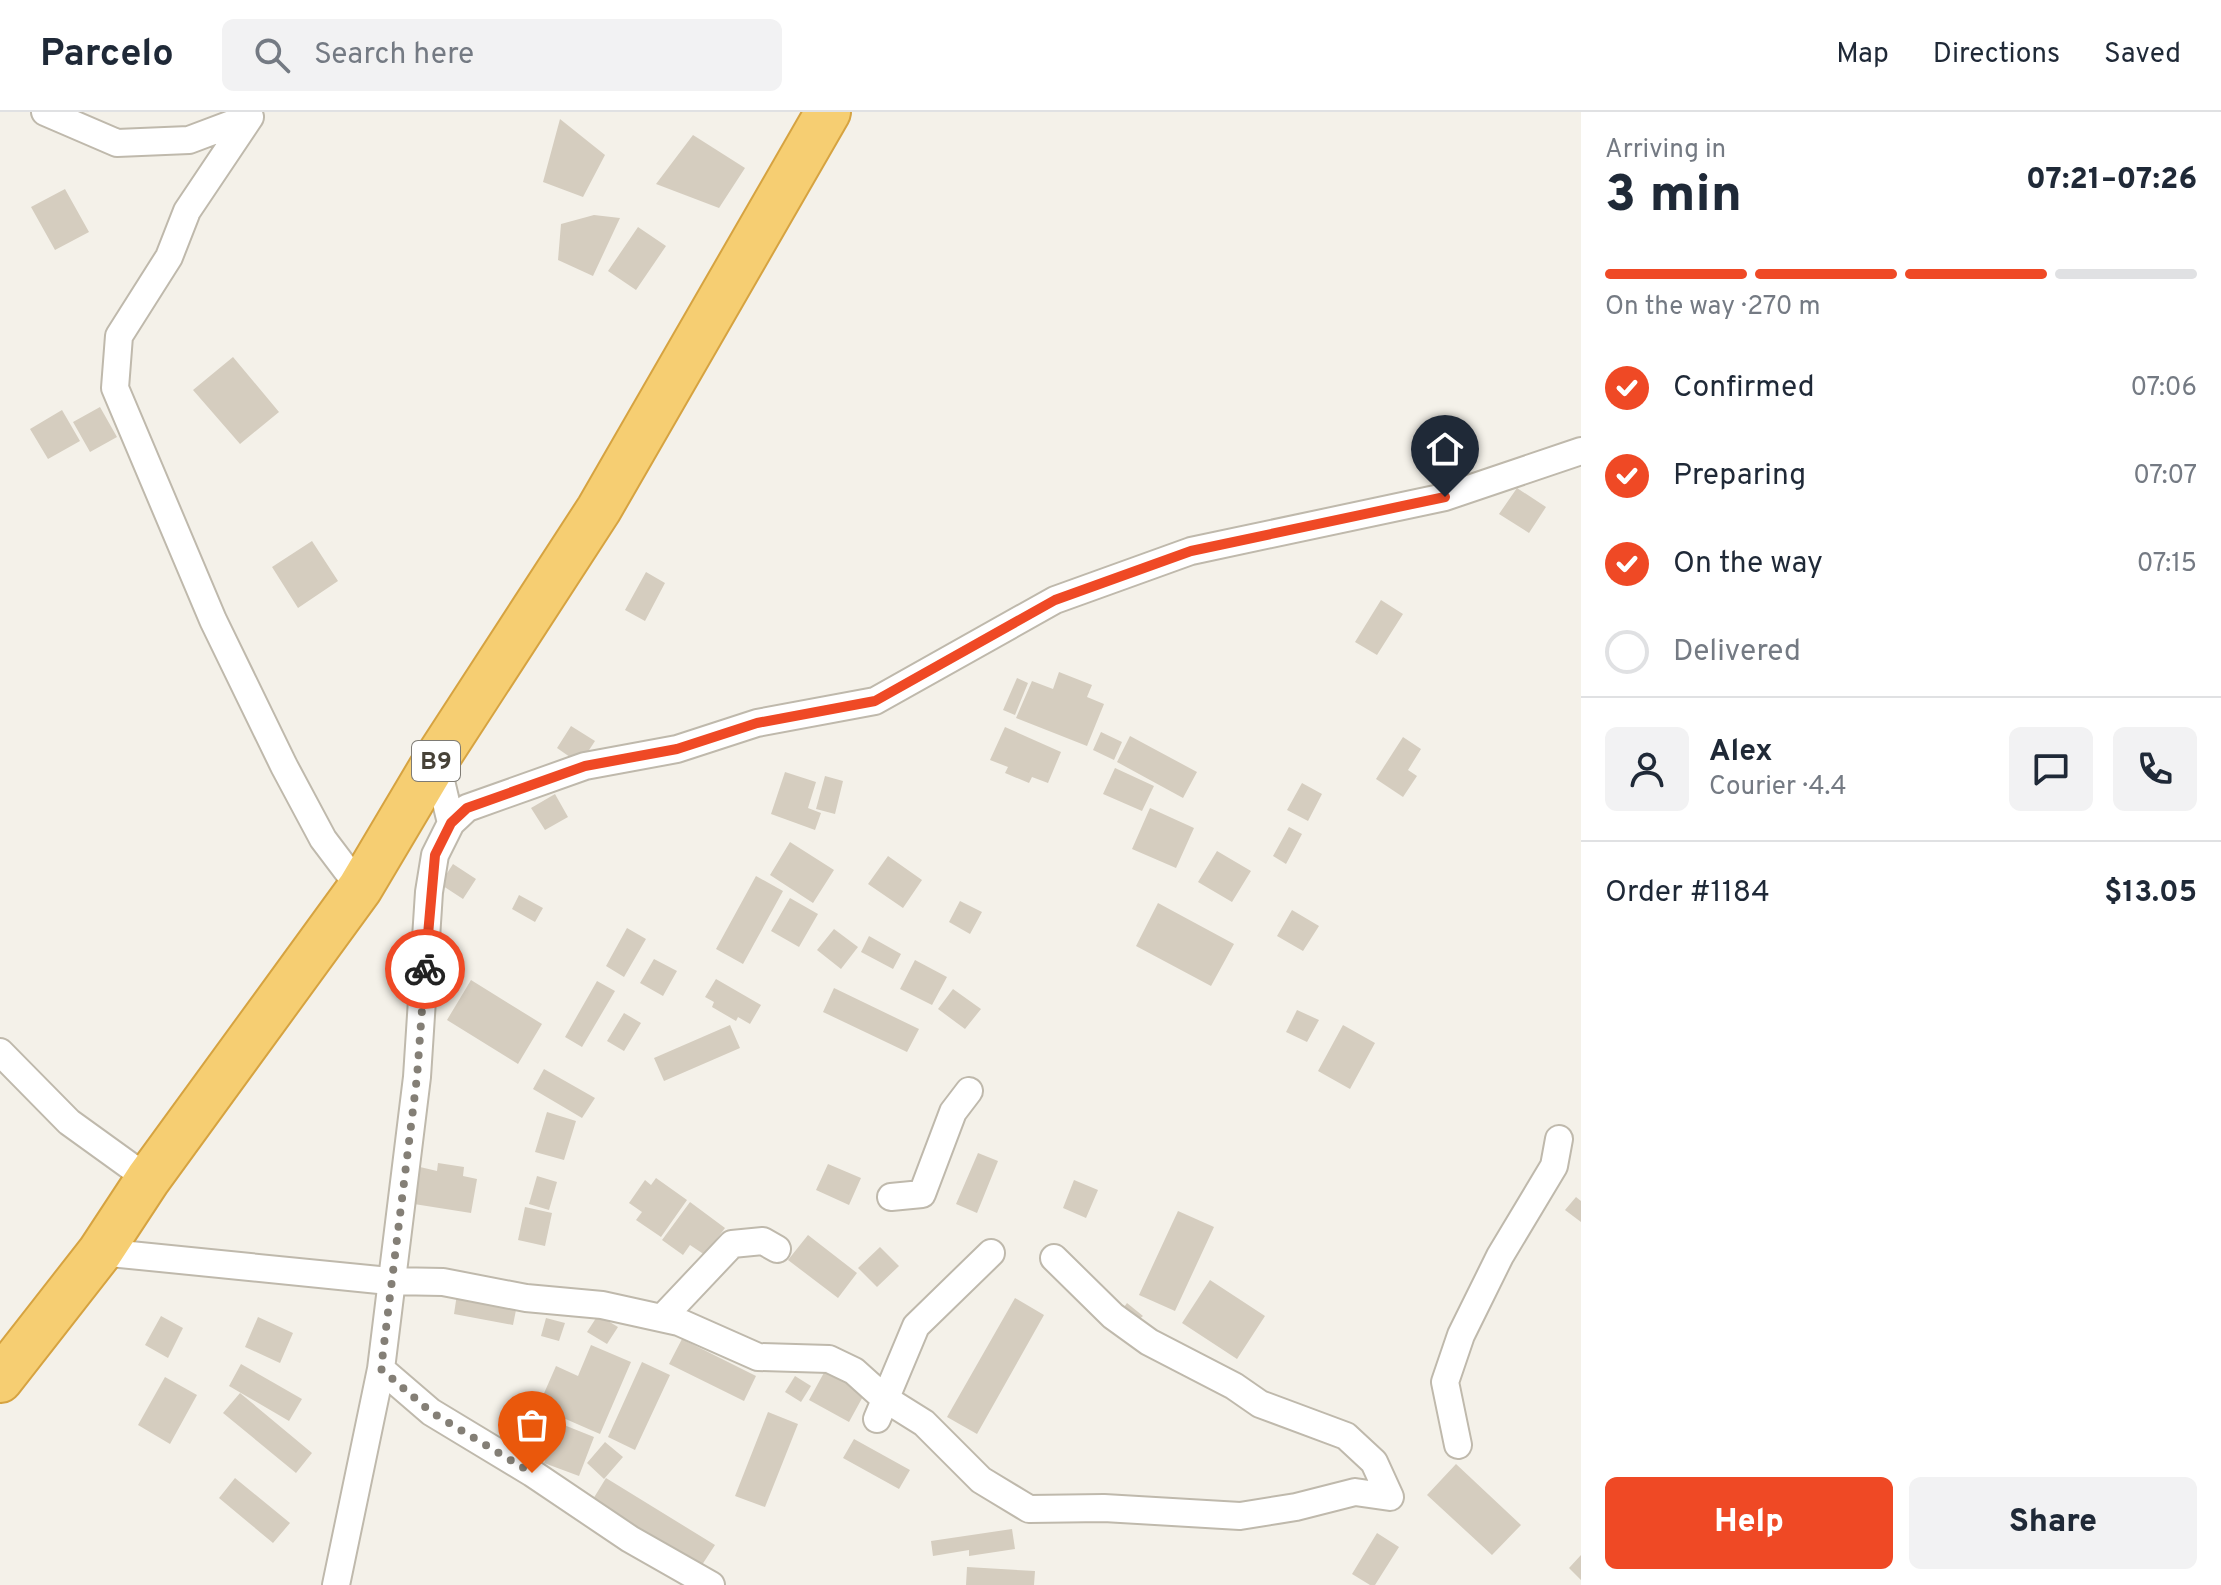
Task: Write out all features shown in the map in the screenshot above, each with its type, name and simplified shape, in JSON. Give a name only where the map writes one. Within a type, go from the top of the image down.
[{"type":"highway","name":"B9","points":[[0,1380],[100,1252],[148,1179],[360,888],[436,760],[599,509],[828,112]]},
{"type":"street","points":[[45,112],[117,143],[189,140],[250,117],[187,211],[169,257],[119,336],[115,388],[213,620],[284,766],[323,839],[360,888]]},
{"type":"street","points":[[336,1585],[381,1369],[389,1281],[417,1077],[429,892],[435,855],[451,823],[467,808],[585,766],[677,749],[757,723],[875,701],[1055,600],[1191,551],[1445,497],[1581,451]]},
{"type":"street","points":[[436,760],[451,823]]},
{"type":"street","points":[[0,1052],[69,1122],[148,1179]]},
{"type":"street","points":[[891,1197],[922,1194],[953,1112],[969,1091]]},
{"type":"street","points":[[1458,1445],[1445,1382],[1461,1335],[1493,1269],[1554,1166],[1559,1139]]},
{"type":"street","points":[[663,1317],[732,1244],[763,1241],[777,1249]]},
{"type":"street","points":[[100,1252],[389,1281],[443,1282],[663,1317],[758,1357],[829,1359],[854,1371],[880,1408],[924,1423],[981,1480],[1029,1509],[1104,1508],[1240,1516],[1296,1507],[1355,1492],[1390,1497],[1374,1462],[1346,1436],[1260,1404],[1221,1378],[1149,1342],[1113,1316],[1054,1258]]},
{"type":"street","points":[[880,1408],[916,1326],[991,1253]]},
{"type":"street","points":[[381,1369],[431,1412],[532,1473],[630,1539],[711,1585]]},
{"type":"building","points":[[560,119],[605,155],[583,197],[543,182]]},
{"type":"building","points":[[693,135],[745,168],[719,208],[656,184]]},
{"type":"building","points":[[65,189],[89,232],[55,250],[31,207]]},
{"type":"building","points":[[594,215],[620,218],[593,276],[558,260],[561,224]]},
{"type":"building","points":[[638,227],[666,246],[636,290],[608,271]]},
{"type":"building","points":[[233,357],[279,412],[240,444],[193,390]]},
{"type":"building","points":[[100,407],[117,437],[90,452],[73,422]]},
{"type":"building","points":[[62,410],[80,441],[48,459],[30,429]]},
{"type":"building","points":[[1517,488],[1546,507],[1529,533],[1499,514]]},
{"type":"building","points":[[312,541],[338,581],[298,608],[272,567]]},
{"type":"building","points":[[646,572],[665,583],[645,621],[625,610]]},
{"type":"building","points":[[1381,600],[1403,614],[1377,655],[1355,642]]},
{"type":"building","points":[[1059,672],[1092,685],[1087,697],[1104,704],[1087,746],[1016,718],[1032,681],[1053,689]]},
{"type":"building","points":[[1017,678],[1028,683],[1015,715],[1003,710]]},
{"type":"building","points":[[571,726],[595,741],[580,764],[557,748]]},
{"type":"building","points":[[1005,727],[1061,752],[1048,783],[1032,777],[1029,783],[1005,773],[1008,767],[990,760]]},
{"type":"building","points":[[1101,732],[1122,742],[1114,760],[1093,750]]},
{"type":"building","points":[[1130,736],[1197,772],[1183,798],[1117,762]]},
{"type":"building","points":[[1403,737],[1421,749],[1408,770],[1417,776],[1403,797],[1376,779]]},
{"type":"building","points":[[1115,768],[1154,786],[1142,811],[1103,794]]},
{"type":"building","points":[[785,772],[816,782],[808,808],[821,813],[815,830],[771,814]]},
{"type":"building","points":[[825,776],[843,781],[835,814],[816,809]]},
{"type":"building","points":[[1302,783],[1322,794],[1308,821],[1287,810]]},
{"type":"building","points":[[555,794],[568,817],[545,830],[531,808]]},
{"type":"building","points":[[1150,808],[1194,828],[1176,868],[1132,849]]},
{"type":"building","points":[[1289,827],[1302,834],[1286,864],[1273,856]]},
{"type":"building","points":[[790,842],[834,870],[813,903],[770,875]]},
{"type":"building","points":[[1217,851],[1251,871],[1232,902],[1198,882]]},
{"type":"building","points":[[888,856],[922,880],[903,908],[868,884]]},
{"type":"building","points":[[453,864],[476,879],[463,899],[440,884]]},
{"type":"building","points":[[756,876],[783,891],[743,964],[716,949]]},
{"type":"building","points":[[519,895],[543,908],[535,922],[512,909]]},
{"type":"building","points":[[790,898],[818,914],[799,947],[771,931]]},
{"type":"building","points":[[960,901],[982,912],[970,934],[949,922]]},
{"type":"building","points":[[1158,903],[1234,944],[1211,986],[1136,946]]},
{"type":"building","points":[[1292,910],[1319,926],[1303,951],[1277,936]]},
{"type":"building","points":[[627,928],[646,939],[624,977],[606,966]]},
{"type":"building","points":[[834,929],[858,947],[841,969],[817,950]]},
{"type":"building","points":[[869,936],[901,954],[893,969],[861,952]]},
{"type":"building","points":[[654,959],[677,971],[663,996],[640,983]]},
{"type":"building","points":[[915,960],[947,977],[932,1005],[900,989]]},
{"type":"building","points":[[716,979],[761,1005],[750,1024],[738,1017],[736,1021],[712,1007],[714,1002],[705,997]]},
{"type":"building","points":[[471,980],[542,1024],[518,1064],[447,1020]]},
{"type":"building","points":[[597,981],[615,991],[582,1047],[565,1037]]},
{"type":"building","points":[[834,988],[919,1029],[907,1052],[823,1012]]},
{"type":"building","points":[[953,989],[981,1009],[965,1029],[938,1009]]},
{"type":"building","points":[[1297,1010],[1319,1020],[1307,1042],[1286,1032]]},
{"type":"building","points":[[624,1013],[641,1023],[624,1051],[607,1041]]},
{"type":"building","points":[[730,1025],[740,1048],[664,1081],[654,1058]]},
{"type":"building","points":[[1343,1025],[1375,1043],[1350,1089],[1318,1071]]},
{"type":"building","points":[[544,1069],[595,1098],[582,1118],[533,1089]]},
{"type":"building","points":[[547,1112],[576,1121],[564,1160],[535,1152]]},
{"type":"building","points":[[978,1153],[998,1161],[977,1213],[956,1204]]},
{"type":"building","points":[[438,1163],[464,1167],[463,1176],[477,1179],[471,1213],[414,1204],[420,1167],[437,1171]]},
{"type":"building","points":[[828,1164],[861,1178],[849,1205],[816,1190]]},
{"type":"building","points":[[537,1176],[557,1182],[549,1210],[529,1204]]},
{"type":"building","points":[[656,1178],[687,1200],[661,1237],[636,1220],[642,1212],[629,1203],[645,1180],[651,1185]]},
{"type":"building","points":[[1074,1180],[1098,1190],[1086,1218],[1063,1208]]},
{"type":"building","points":[[1576,1197],[1581,1201],[1581,1222],[1565,1210]]},
{"type":"building","points":[[690,1202],[725,1228],[705,1255],[690,1245],[683,1255],[662,1240]]},
{"type":"building","points":[[525,1207],[552,1213],[545,1246],[518,1240]]},
{"type":"building","points":[[1178,1211],[1214,1227],[1175,1311],[1139,1295]]},
{"type":"building","points":[[808,1235],[857,1273],[838,1298],[788,1260]]},
{"type":"building","points":[[880,1247],[899,1266],[877,1287],[858,1268]]},
{"type":"building","points":[[1210,1280],[1265,1316],[1237,1359],[1182,1323]]},
{"type":"building","points":[[457,1294],[517,1305],[513,1325],[454,1314]]},
{"type":"building","points":[[1015,1298],[1044,1315],[977,1434],[947,1417]]},
{"type":"building","points":[[1127,1303],[1143,1316],[1136,1322],[1122,1310]]},
{"type":"building","points":[[598,1315],[618,1327],[607,1344],[587,1332]]},
{"type":"building","points":[[161,1316],[183,1328],[168,1358],[145,1345]]},
{"type":"building","points":[[258,1317],[293,1333],[280,1363],[245,1347]]},
{"type":"building","points":[[546,1318],[565,1323],[559,1341],[541,1336]]},
{"type":"building","points":[[682,1339],[756,1376],[744,1401],[669,1364]]},
{"type":"building","points":[[591,1345],[631,1362],[600,1434],[538,1407],[556,1366],[578,1376]]},
{"type":"building","points":[[642,1362],[670,1375],[635,1450],[608,1437]]},
{"type":"building","points":[[241,1364],[302,1399],[289,1421],[229,1386]]},
{"type":"building","points":[[826,1369],[866,1391],[849,1422],[809,1400]]},
{"type":"building","points":[[795,1376],[811,1386],[801,1402],[785,1392]]},
{"type":"building","points":[[165,1377],[197,1395],[170,1444],[138,1425]]},
{"type":"building","points":[[240,1393],[312,1453],[296,1473],[223,1413]]},
{"type":"building","points":[[768,1412],[798,1424],[765,1507],[735,1496]]},
{"type":"building","points":[[559,1423],[594,1437],[579,1476],[544,1463]]},
{"type":"building","points":[[854,1439],[910,1470],[899,1489],[843,1458]]},
{"type":"building","points":[[605,1442],[623,1457],[604,1479],[587,1463]]},
{"type":"building","points":[[1456,1464],[1521,1525],[1492,1555],[1427,1495]]},
{"type":"building","points":[[235,1478],[290,1523],[273,1543],[219,1498]]},
{"type":"building","points":[[606,1478],[715,1545],[698,1571],[590,1504]]},
{"type":"building","points":[[1012,1529],[1015,1549],[969,1556],[969,1550],[933,1556],[931,1541]]},
{"type":"building","points":[[1377,1533],[1399,1547],[1375,1585],[1370,1585],[1352,1574]]},
{"type":"building","points":[[1581,1555],[1581,1580],[1569,1568]]},
{"type":"building","points":[[967,1567],[1035,1571],[1034,1585],[966,1585]]},
{"type":"way so far","points":[[425,969],[417,1077],[389,1281],[381,1369],[431,1412],[532,1473]]},
{"type":"route","points":[[425,969],[429,892],[435,855],[451,823],[467,808],[585,766],[677,749],[757,723],[875,701],[1055,600],[1191,551],[1445,497]]}]
